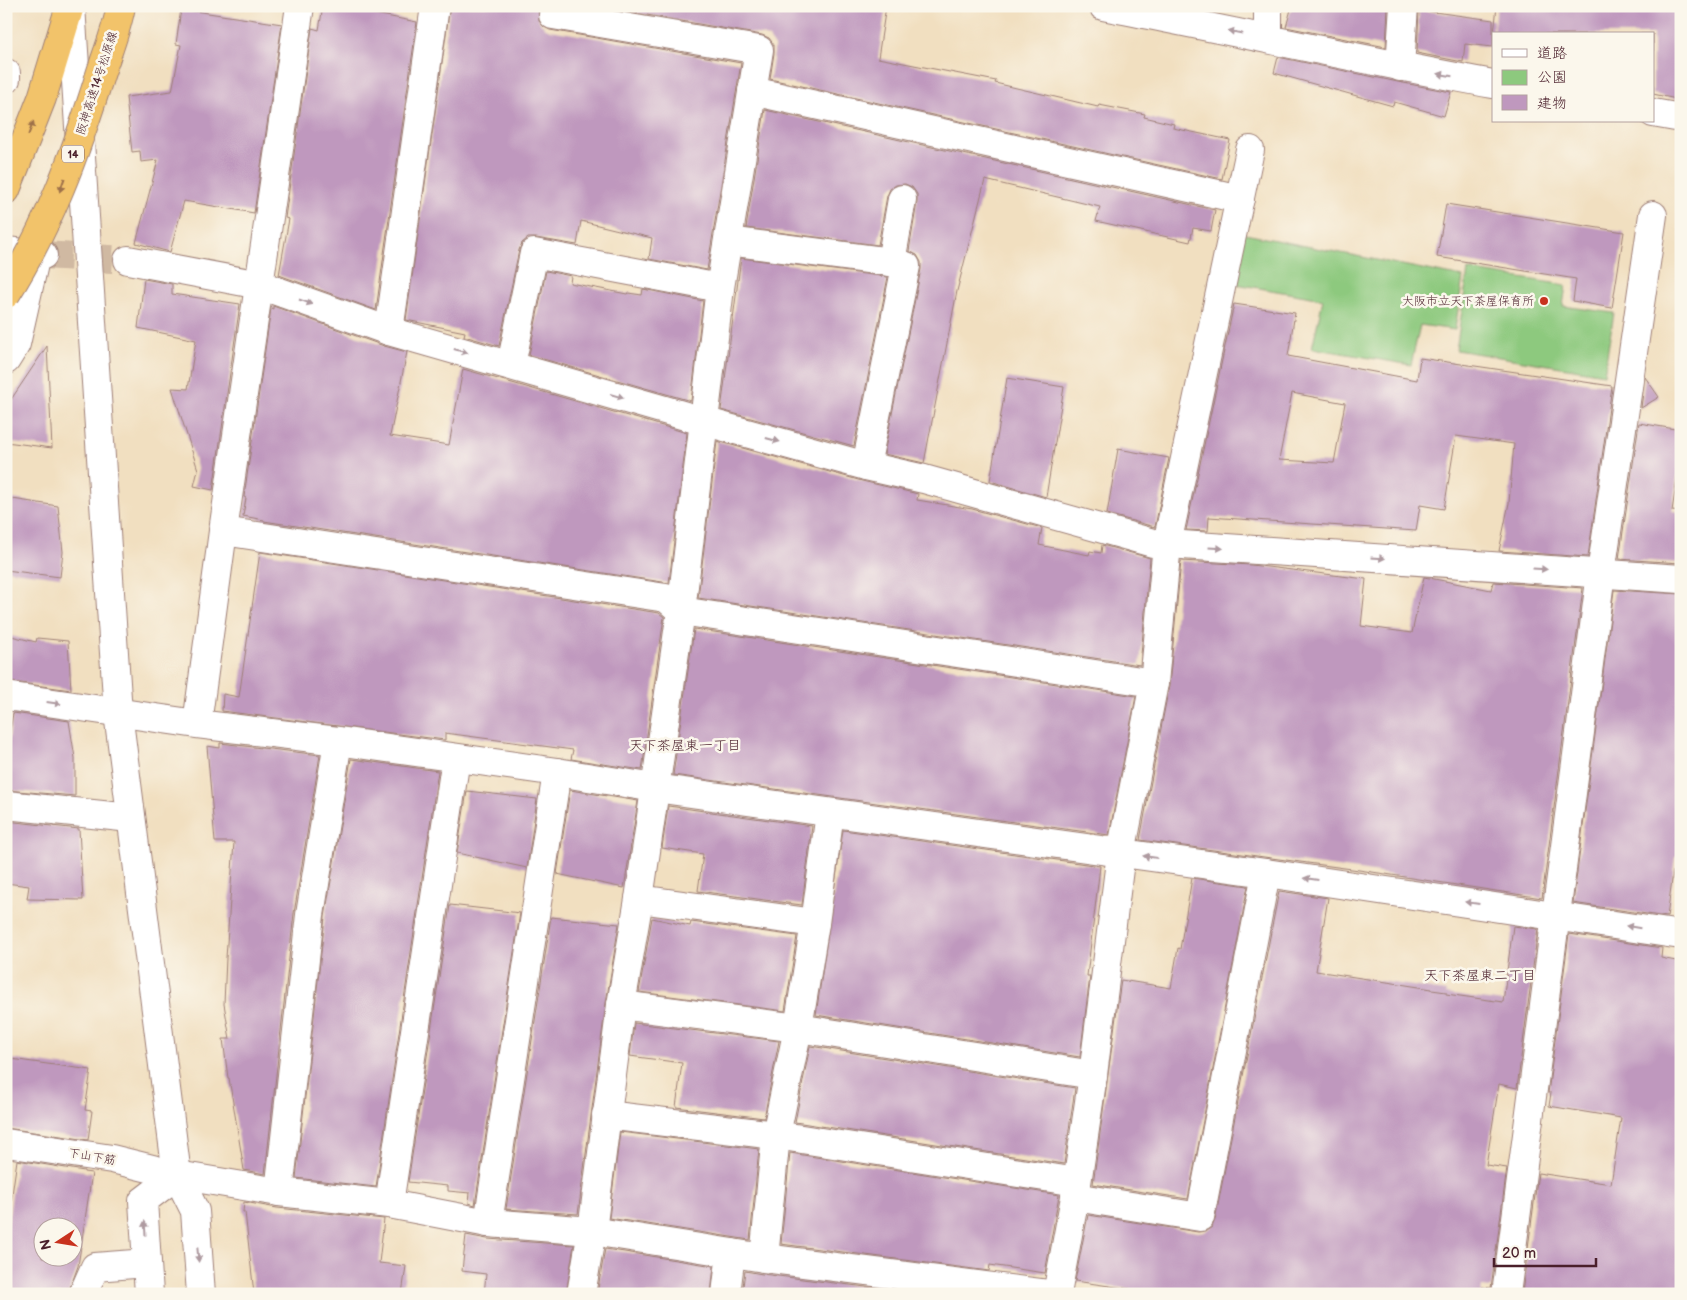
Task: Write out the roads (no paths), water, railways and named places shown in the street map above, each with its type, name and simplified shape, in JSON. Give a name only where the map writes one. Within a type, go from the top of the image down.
[{"type":"highway","points":[[6,190],[42,98],[70,6]]},
{"type":"highway","name":"阪神高速14号松原線","points":[[6,294],[22,270],[59,193],[89,112],[121,6]]},
{"type":"street","points":[[70,6],[118,713],[177,1175],[195,1211],[201,1294]]},
{"type":"street","points":[[197,724],[223,530],[300,6]]},
{"type":"street","points":[[389,331],[435,6]]},
{"type":"street","points":[[554,6],[553,15],[759,50],[720,288],[681,612],[639,899],[621,1006],[592,1231],[581,1294]]},
{"type":"street","points":[[1268,6],[1268,38]]},
{"type":"street","points":[[1400,67],[1404,6]]},
{"type":"street","points":[[1118,8],[1400,67],[1492,84]]},
{"type":"street","points":[[6,73],[6,80]]},
{"type":"street","points":[[752,91],[1240,199]]},
{"type":"street","points":[[1654,112],[1681,118]]},
{"type":"street","points":[[1057,1294],[1076,1190],[1093,1075],[1121,853],[1154,682],[1167,544],[1250,150]]},
{"type":"street","points":[[891,262],[902,199]]},
{"type":"street","points":[[1506,1294],[1601,574],[1653,215]]},
{"type":"street","points":[[728,242],[891,262],[906,266],[866,466]]},
{"type":"street","points":[[6,251],[40,255],[16,344],[6,360]]},
{"type":"street","points":[[510,365],[534,253],[720,288]]},
{"type":"street","points":[[128,260],[260,286],[389,331],[703,421],[866,466],[924,479],[1153,544],[1681,579]]},
{"type":"street","points":[[223,530],[666,598],[681,612],[1154,682]]},
{"type":"street","points":[[6,696],[197,724],[338,741],[830,813],[1266,873],[1681,935]]},
{"type":"street","points":[[279,1192],[310,916],[338,741]]},
{"type":"street","points":[[389,1204],[456,758]]},
{"type":"street","points":[[488,1223],[557,772]]},
{"type":"street","points":[[6,805],[132,818]]},
{"type":"street","points":[[764,1258],[776,1135],[798,1028],[830,813]]},
{"type":"street","points":[[606,1115],[776,1135],[1076,1190],[1200,1217],[1266,873]]},
{"type":"street","points":[[639,899],[815,923]]},
{"type":"street","points":[[621,1006],[798,1028],[1093,1075]]},
{"type":"street","name":"下山下筋","points":[[6,1143],[112,1160],[177,1175],[279,1192],[389,1204],[488,1223],[592,1231],[764,1258],[907,1285],[1048,1294]]},
{"type":"street","points":[[149,1294],[143,1201],[177,1175]]},
{"type":"street","points":[[726,1294],[732,1253]]},
{"type":"street","points":[[83,1294],[95,1267],[147,1263]]},
{"type":"tunnel","points":[[43,255],[128,260]]},
{"type":"place","name":"大阪市立天下茶屋保育所","points":[[1544,301]]},
{"type":"district","name":"天下茶屋東一丁目","points":[[685,745]]},
{"type":"district","name":"天下茶屋東二丁目","points":[[1480,975]]}]
